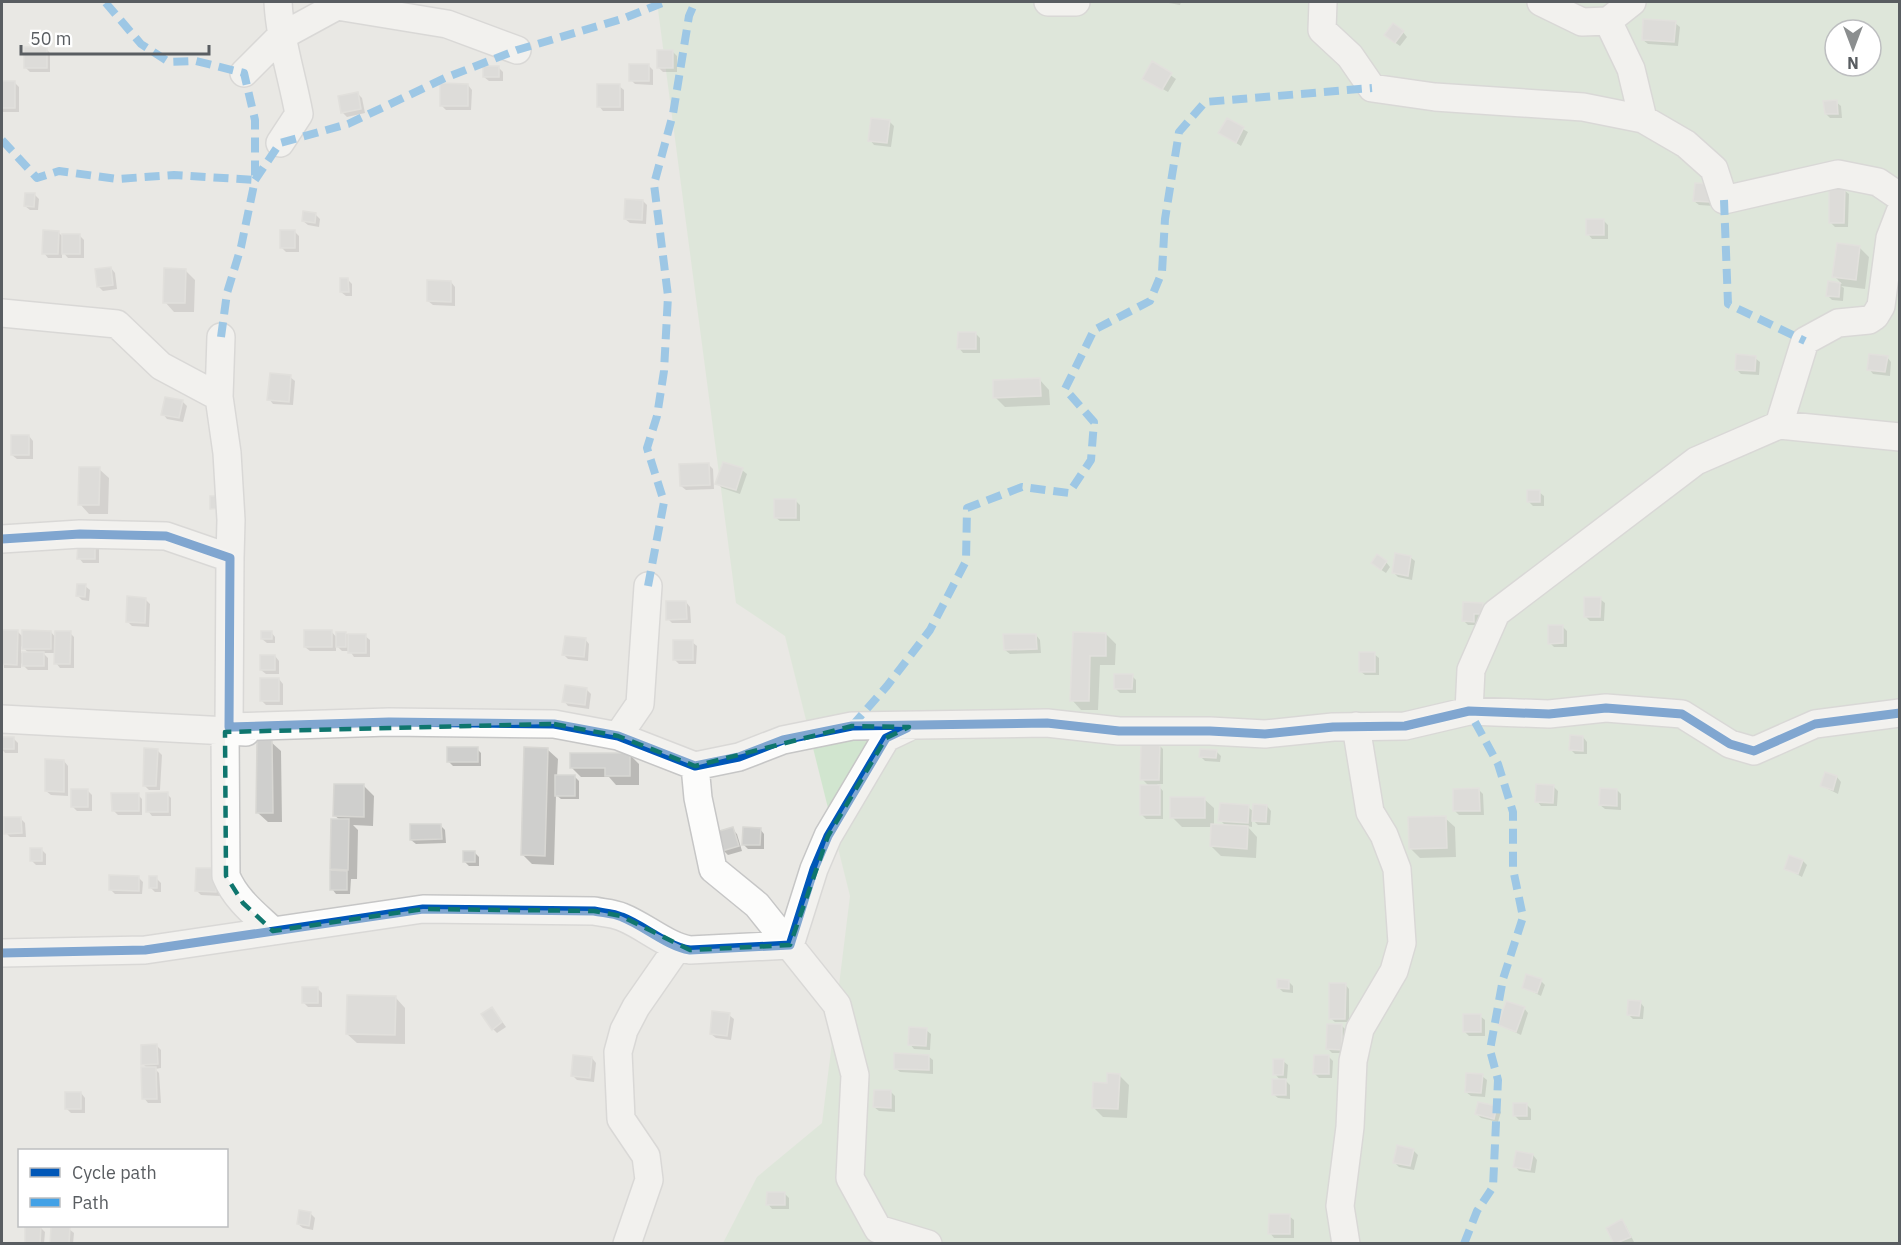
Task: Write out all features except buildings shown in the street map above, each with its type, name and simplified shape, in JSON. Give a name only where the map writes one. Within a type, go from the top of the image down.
[{"type":"street","points":[[279,2],[280,37],[288,58],[299,114],[280,143]]},
{"type":"street","points":[[1048,2],[1076,2]]},
{"type":"street","points":[[1323,2],[1322,30],[1350,56],[1372,88],[1436,97],[1582,107],[1643,119],[1686,144],[1714,169],[1724,200],[1838,174],[1878,182],[1899,197]]},
{"type":"street","points":[[1541,2],[1582,22],[1608,21],[1632,2]]},
{"type":"street","points":[[244,73],[280,37],[337,6],[447,24],[517,50]]},
{"type":"street","points":[[1608,21],[1631,69],[1643,119]]},
{"type":"street","points":[[1779,425],[1805,341],[1838,323],[1869,320],[1875,316],[1881,306],[1892,281],[1890,238],[1899,212]]},
{"type":"street","points":[[2,313],[117,324],[160,366],[219,397]]},
{"type":"street","points":[[221,337],[219,397],[228,464],[231,520],[229,727],[389,722],[554,724],[618,736],[695,766],[739,757],[783,740],[852,726],[909,727],[1047,723],[1119,731],[1210,731],[1265,734],[1356,726],[1405,726],[1469,711],[1549,714],[1606,708],[1682,714],[1730,744],[1754,751],[1815,724],[1899,713]]},
{"type":"street","points":[[1469,711],[1471,670],[1496,613],[1696,461],[1779,425],[1899,437]]},
{"type":"street","points":[[2,539],[80,534],[166,536],[230,558]]},
{"type":"street","points":[[618,736],[640,704],[648,586]]},
{"type":"street","points":[[2,719],[163,726],[225,732],[554,724]]},
{"type":"street","points":[[1342,1237],[1340,1206],[1350,1127],[1353,1061],[1360,1029],[1394,971],[1402,943],[1397,869],[1384,835],[1370,812],[1356,726]]},
{"type":"street","points":[[790,945],[814,869],[828,836],[886,738],[909,727]]},
{"type":"street","points":[[225,732],[226,876],[232,891],[273,931]]},
{"type":"street","points":[[695,766],[698,798],[713,869],[757,905],[837,1005],[855,1075],[850,1178],[878,1229],[928,1244]]},
{"type":"street","points":[[2,952],[145,950],[423,909],[594,911],[621,916],[667,940],[677,948],[690,950],[790,945]]},
{"type":"street","points":[[627,1244],[650,1180],[646,1156],[621,1119],[618,1052],[624,1030],[636,1007],[677,948]]},
{"type":"highlighted area","points":[[554,724],[618,736],[695,766],[852,726],[909,727],[886,738],[828,836],[790,945],[690,950],[621,916],[594,911],[423,909],[273,931],[243,903],[226,876],[225,732]]},
{"type":"green space","points":[[657,2],[1899,2],[1899,1243],[723,1243],[757,1177],[822,1123],[850,896],[785,636],[736,603]]},
{"type":"marked path","points":[[2,140],[37,178],[59,171],[117,179],[174,175],[255,180],[255,120],[244,73],[196,61],[169,62],[141,44],[105,2]]},
{"type":"marked path","points":[[221,337],[227,293],[241,247],[255,180],[280,143],[348,124],[445,78],[517,50],[622,19],[665,2]]},
{"type":"marked path","points":[[648,586],[664,502],[647,448],[657,416],[664,371],[668,296],[654,184],[673,114],[689,16],[695,2]]},
{"type":"marked path","points":[[852,726],[887,686],[930,630],[966,561],[967,508],[1022,487],[1069,493],[1091,460],[1094,422],[1065,389],[1094,330],[1150,301],[1162,272],[1165,219],[1179,132],[1205,102],[1372,88]]},
{"type":"marked path","points":[[1724,200],[1728,304],[1805,341]]},
{"type":"marked path","points":[[1464,1244],[1477,1211],[1493,1187],[1498,1080],[1490,1050],[1503,979],[1523,917],[1513,869],[1513,812],[1498,764],[1469,711]]},
{"type":"cycle path","points":[[2,539],[80,534],[166,536],[230,558],[229,727],[389,722],[554,724],[618,736],[695,766],[739,757],[783,740],[852,726],[1047,723],[1119,731],[1210,731],[1265,734],[1333,727],[1405,726],[1469,711],[1549,714],[1606,708],[1682,714],[1730,744],[1754,751],[1815,724],[1900,713]]},
{"type":"cycle path","points":[[2,953],[145,950],[423,909],[594,911],[622,917],[672,944],[690,950],[790,945],[814,869],[828,836],[886,738],[907,728]]}]
